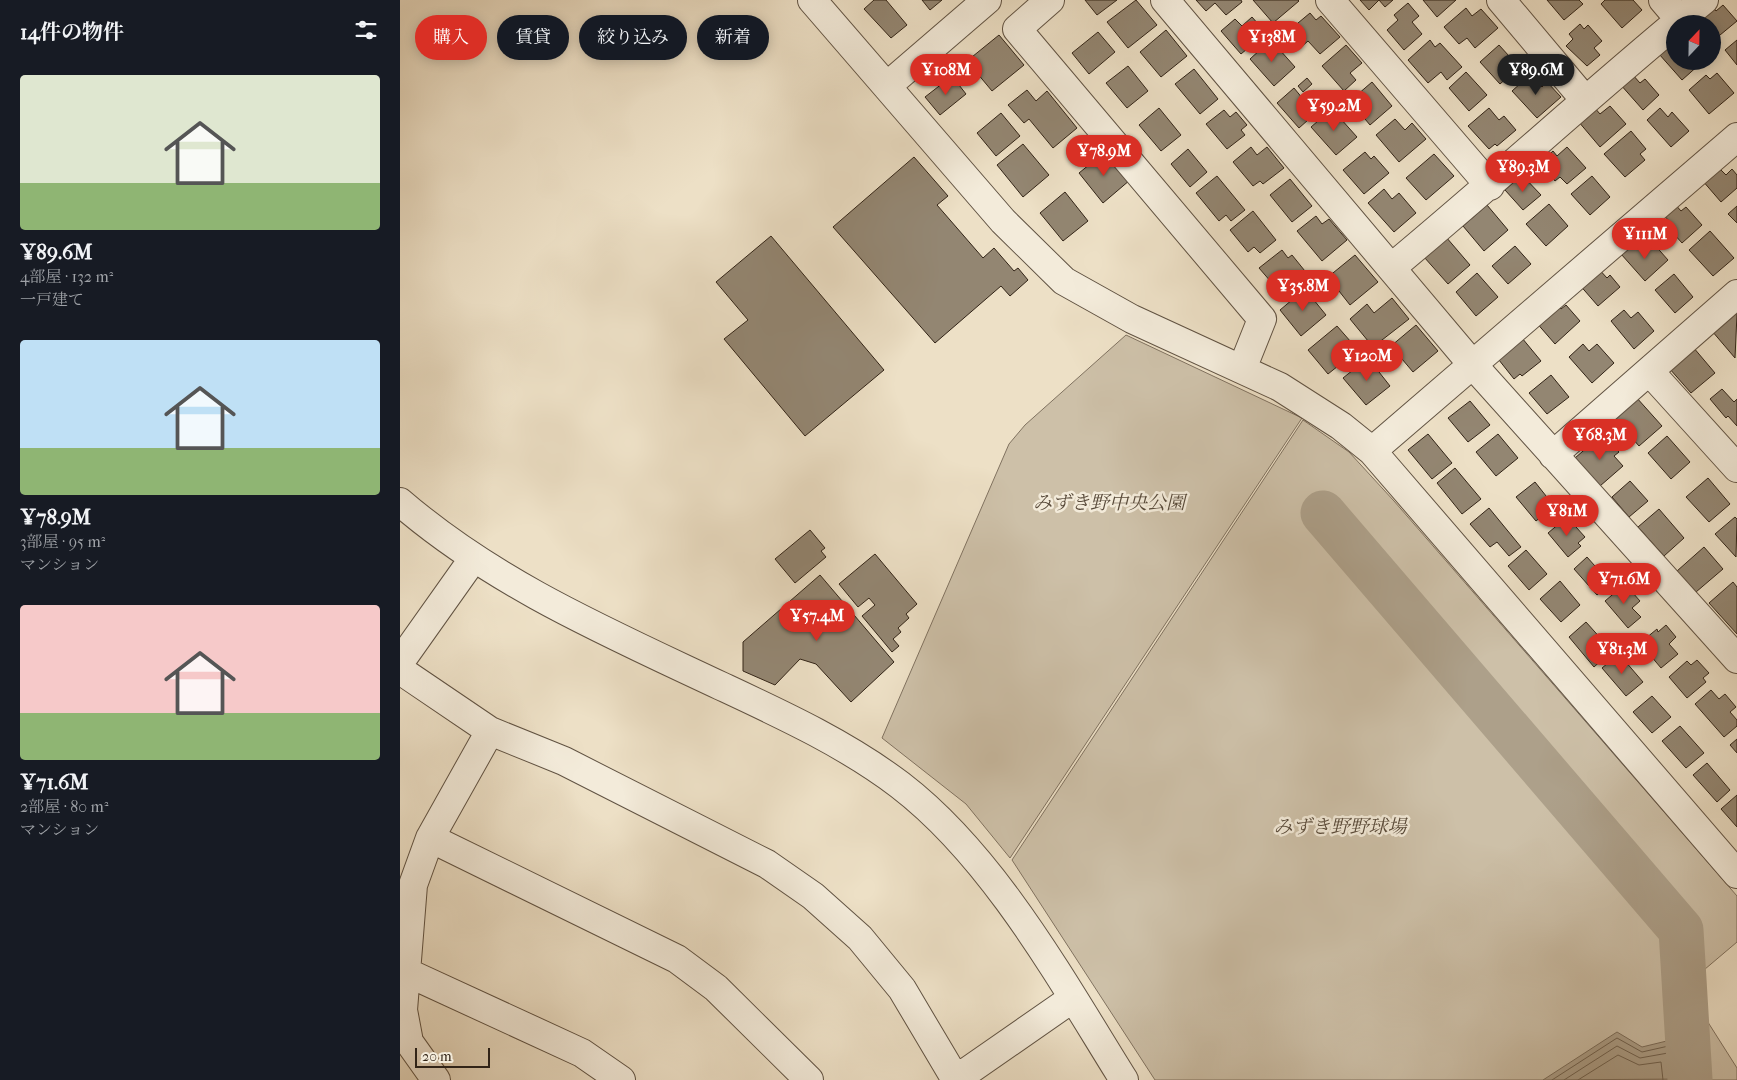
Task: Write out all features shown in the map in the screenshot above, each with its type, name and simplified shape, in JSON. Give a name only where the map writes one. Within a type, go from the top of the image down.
[{"type":"street","points":[[812,0],[1003,220],[1064,281],[1132,319],[1242,369],[1310,405],[1342,426],[1372,451],[1737,874]]},
{"type":"street","points":[[887,86],[987,0]]},
{"type":"street","points":[[1050,0],[1017,28],[1262,319],[1242,369]]},
{"type":"street","points":[[1165,0],[1472,364],[1737,659]]},
{"type":"street","points":[[1330,0],[1490,186]]},
{"type":"street","points":[[1501,0],[1585,100]]},
{"type":"street","points":[[1391,268],[1490,186],[1585,100],[1671,10],[1704,0]]},
{"type":"street","points":[[1372,451],[1737,137]]},
{"type":"street","points":[[1553,456],[1737,294]]},
{"type":"street","points":[[1650,372],[1737,468]]},
{"type":"street","points":[[400,502],[432,530],[473,559],[579,618],[795,722],[862,758],[902,787],[971,852],[1018,914],[1124,1080]]},
{"type":"street","points":[[400,662],[473,559]]},
{"type":"street","points":[[400,670],[490,730],[564,761],[767,864],[813,896],[860,938],[902,989],[955,1080],[1073,998]]},
{"type":"street","points":[[436,1080],[410,1042],[403,1010],[404,971],[413,885],[430,838],[490,730]]},
{"type":"street","points":[[430,838],[677,958],[716,988],[809,1080]]},
{"type":"street","points":[[404,971],[582,1052],[621,1080]]},
{"type":"green space","name":"みずき野中央公園","points":[[1126,335],[1302,418],[1010,858],[966,804],[882,738],[1009,444],[1025,425]]},
{"type":"green space","name":"みずき野野球場","points":[[1303,420],[1349,452],[1394,501],[1737,896],[1737,942],[1685,986],[1737,1068],[1737,1080],[1155,1080],[1012,860]]},
{"type":"water","points":[[1617,1032],[1642,1047],[1679,1038],[1682,1079],[1543,1080]]},
{"type":"building","points":[[874,0],[886,0],[907,25],[891,38],[864,9]]},
{"type":"building","points":[[922,0],[942,0],[930,10]]},
{"type":"building","points":[[1085,0],[1117,0],[1097,15]]},
{"type":"building","points":[[1136,0],[1157,25],[1128,48],[1107,22]]},
{"type":"building","points":[[1196,0],[1241,0],[1242,2],[1226,15],[1215,3],[1206,11]]},
{"type":"building","points":[[1253,0],[1298,0],[1299,1],[1273,23]]},
{"type":"building","points":[[1360,0],[1379,0],[1369,10]]},
{"type":"building","points":[[1379,0],[1393,0],[1385,7]]},
{"type":"building","points":[[1423,0],[1456,0],[1437,17]]},
{"type":"building","points":[[1547,0],[1579,0],[1583,4],[1564,20]]},
{"type":"building","points":[[1605,0],[1633,0],[1642,10],[1622,28],[1601,4]]},
{"type":"building","points":[[1408,3],[1419,16],[1412,22],[1422,34],[1404,50],[1387,30],[1398,20],[1394,15]]},
{"type":"building","points":[[1723,5],[1737,21],[1721,34],[1721,15],[1702,15],[1712,6],[1716,11]]},
{"type":"building","points":[[1466,8],[1472,16],[1481,9],[1498,28],[1475,48],[1467,38],[1459,44],[1444,27]]},
{"type":"building","points":[[1310,13],[1316,20],[1321,16],[1340,37],[1320,54],[1308,41],[1300,48],[1286,33]]},
{"type":"building","points":[[1252,17],[1266,33],[1241,54],[1221,31],[1235,19],[1242,26]]},
{"type":"building","points":[[1580,24],[1584,29],[1588,25],[1602,41],[1594,48],[1600,55],[1587,66],[1566,46],[1573,39],[1569,34]]},
{"type":"building","points":[[1166,30],[1187,56],[1161,77],[1140,52]]},
{"type":"building","points":[[1098,32],[1115,52],[1089,74],[1072,53]]},
{"type":"building","points":[[999,35],[1024,65],[992,91],[967,61]]},
{"type":"building","points":[[1271,40],[1295,67],[1274,86],[1250,59]]},
{"type":"building","points":[[1430,40],[1435,47],[1440,43],[1462,67],[1447,80],[1441,72],[1428,83],[1408,60]]},
{"type":"building","points":[[1737,40],[1737,65],[1725,50]]},
{"type":"building","points":[[1346,45],[1362,63],[1350,73],[1356,80],[1344,91],[1322,66]]},
{"type":"building","points":[[1499,45],[1519,67],[1500,84],[1480,62]]},
{"type":"building","points":[[1666,48],[1666,62],[1659,54]]},
{"type":"building","points":[[1128,66],[1148,91],[1127,108],[1106,83]]},
{"type":"building","points":[[1194,69],[1218,99],[1200,114],[1175,84]]},
{"type":"building","points":[[1673,70],[1693,70],[1682,80]]},
{"type":"building","points":[[1466,72],[1487,95],[1469,111],[1449,88]]},
{"type":"building","points":[[1717,73],[1734,93],[1709,114],[1689,90],[1706,75],[1710,79]]},
{"type":"building","points":[[1632,74],[1640,83],[1645,79],[1659,95],[1643,110],[1620,84]]},
{"type":"building","points":[[1530,75],[1542,87],[1547,82],[1561,97],[1537,118],[1512,91]]},
{"type":"building","points":[[952,76],[966,94],[940,115],[925,97]]},
{"type":"building","points":[[1307,78],[1312,84],[1303,92],[1298,86]]},
{"type":"building","points":[[1372,82],[1392,106],[1370,125],[1350,101]]},
{"type":"building","points":[[1294,88],[1303,99],[1314,90],[1326,104],[1299,128],[1277,103]]},
{"type":"building","points":[[1027,90],[1036,101],[1047,91],[1077,128],[1053,148],[1029,119],[1024,123],[1008,105]]},
{"type":"building","points":[[1610,106],[1626,124],[1600,147],[1578,121],[1594,107],[1600,114]]},
{"type":"building","points":[[1159,108],[1181,135],[1161,151],[1139,125]]},
{"type":"building","points":[[1489,108],[1499,120],[1504,116],[1516,130],[1497,146],[1495,144],[1489,149],[1468,126]]},
{"type":"building","points":[[1660,108],[1668,117],[1672,112],[1689,131],[1671,147],[1647,120]]},
{"type":"building","points":[[1332,109],[1357,137],[1336,155],[1311,127]]},
{"type":"building","points":[[1224,110],[1230,117],[1236,112],[1247,125],[1241,130],[1245,135],[1227,149],[1206,124]]},
{"type":"building","points":[[1001,113],[1020,136],[996,156],[977,133]]},
{"type":"building","points":[[1395,119],[1405,130],[1412,123],[1426,139],[1399,162],[1376,135]]},
{"type":"building","points":[[1631,131],[1646,149],[1640,154],[1645,160],[1625,177],[1604,154]]},
{"type":"building","points":[[1023,144],[1049,175],[1023,197],[997,165]]},
{"type":"building","points":[[1251,147],[1257,155],[1267,147],[1284,168],[1263,184],[1260,181],[1253,186],[1233,162]]},
{"type":"building","points":[[1567,147],[1586,168],[1567,184],[1560,177],[1555,181],[1540,163],[1553,151],[1557,156]]},
{"type":"building","points":[[1188,149],[1207,172],[1190,187],[1171,164]]},
{"type":"building","points":[[1106,151],[1130,180],[1103,203],[1079,173]]},
{"type":"building","points":[[1365,152],[1371,159],[1374,156],[1389,173],[1364,194],[1343,170]]},
{"type":"building","points":[[1434,154],[1454,176],[1426,200],[1406,178]]},
{"type":"building","points":[[914,157],[948,196],[937,205],[983,258],[994,248],[1014,271],[1018,268],[1028,280],[1010,296],[1001,286],[935,343],[833,227]]},
{"type":"building","points":[[1718,167],[1726,175],[1732,169],[1737,175],[1737,188],[1721,202],[1702,180]]},
{"type":"building","points":[[1522,175],[1541,195],[1523,210],[1505,190]]},
{"type":"building","points":[[1217,176],[1245,210],[1231,221],[1226,215],[1219,221],[1196,193]]},
{"type":"building","points":[[1592,176],[1610,197],[1590,215],[1571,194]]},
{"type":"building","points":[[1290,179],[1312,206],[1292,222],[1270,195]]},
{"type":"building","points":[[1384,189],[1392,199],[1399,193],[1416,213],[1394,232],[1368,203]]},
{"type":"building","points":[[1065,192],[1088,221],[1063,241],[1040,213]]},
{"type":"building","points":[[1674,203],[1681,211],[1686,207],[1702,225],[1682,243],[1666,225],[1669,221],[1662,213]]},
{"type":"building","points":[[1549,204],[1568,226],[1546,246],[1526,224]]},
{"type":"building","points":[[1487,205],[1508,230],[1484,251],[1463,226]]},
{"type":"building","points":[[1737,206],[1737,223],[1728,214]]},
{"type":"building","points":[[1253,211],[1276,240],[1260,253],[1254,247],[1248,252],[1230,230]]},
{"type":"building","points":[[1316,216],[1322,224],[1329,219],[1347,240],[1322,261],[1297,231]]},
{"type":"building","points":[[1710,231],[1734,258],[1713,276],[1689,250]]},
{"type":"building","points":[[771,236],[884,370],[805,436],[724,339],[748,320],[716,282]]},
{"type":"building","points":[[1446,237],[1470,265],[1448,284],[1424,257]]},
{"type":"building","points":[[1634,243],[1642,252],[1653,243],[1668,260],[1645,281],[1621,254]]},
{"type":"building","points":[[1515,246],[1531,264],[1508,284],[1492,266]]},
{"type":"building","points":[[1282,250],[1288,258],[1292,255],[1309,276],[1284,297],[1259,268]]},
{"type":"building","points":[[1355,255],[1378,282],[1350,305],[1328,277]]},
{"type":"building","points":[[1597,267],[1607,278],[1610,275],[1620,287],[1598,306],[1578,283]]},
{"type":"building","points":[[1477,273],[1498,297],[1476,316],[1456,292]]},
{"type":"building","points":[[1674,274],[1693,297],[1675,313],[1655,290]]},
{"type":"building","points":[[1305,289],[1326,315],[1301,336],[1280,310]]},
{"type":"building","points":[[1392,298],[1409,319],[1373,347],[1350,319],[1367,304],[1374,313]]},
{"type":"building","points":[[1555,303],[1561,309],[1566,305],[1580,321],[1555,344],[1535,321]]},
{"type":"building","points":[[1624,310],[1631,318],[1638,312],[1654,331],[1634,349],[1611,321]]},
{"type":"building","points":[[1735,311],[1737,314],[1735,358],[1712,331]]},
{"type":"building","points":[[1416,325],[1438,351],[1413,372],[1391,346]]},
{"type":"building","points":[[1337,326],[1358,350],[1328,374],[1308,350]]},
{"type":"building","points":[[1522,338],[1541,361],[1522,376],[1520,374],[1514,379],[1495,355]]},
{"type":"building","points":[[1583,344],[1589,351],[1597,344],[1614,363],[1592,383],[1569,357]]},
{"type":"building","points":[[1693,347],[1715,373],[1691,393],[1669,368]]},
{"type":"building","points":[[1368,358],[1390,386],[1366,405],[1343,378]]},
{"type":"building","points":[[1551,375],[1569,397],[1547,414],[1529,393]]},
{"type":"building","points":[[1722,389],[1734,402],[1737,399],[1737,426],[1728,416],[1726,418],[1710,399]]},
{"type":"building","points":[[1636,397],[1662,426],[1639,446],[1613,416]]},
{"type":"building","points":[[1470,401],[1490,425],[1468,442],[1448,418]]},
{"type":"building","points":[[1428,434],[1452,463],[1432,479],[1408,450]]},
{"type":"building","points":[[1498,434],[1518,458],[1496,476],[1476,452]]},
{"type":"building","points":[[1667,436],[1690,462],[1671,479],[1648,453]]},
{"type":"building","points":[[1598,438],[1607,448],[1612,444],[1619,452],[1614,456],[1623,466],[1600,486],[1575,458]]},
{"type":"building","points":[[1455,468],[1481,499],[1462,514],[1437,483]]},
{"type":"building","points":[[1708,478],[1730,504],[1709,522],[1686,497]]},
{"type":"building","points":[[1630,481],[1648,501],[1629,517],[1612,497]]},
{"type":"building","points":[[1535,482],[1554,506],[1536,521],[1516,497]]},
{"type":"building","points":[[1489,508],[1521,547],[1509,556],[1497,542],[1490,547],[1470,524]]},
{"type":"building","points":[[1659,509],[1684,538],[1664,556],[1638,527]]},
{"type":"building","points":[[1567,517],[1585,537],[1578,543],[1581,546],[1568,557],[1548,533]]},
{"type":"building","points":[[1735,517],[1737,519],[1736,557],[1715,534]]},
{"type":"building","points":[[810,530],[825,548],[821,551],[826,557],[795,583],[775,559]]},
{"type":"building","points":[[1704,547],[1723,569],[1696,592],[1677,571]]},
{"type":"building","points":[[1526,550],[1547,574],[1529,590],[1508,566]]},
{"type":"building","points":[[875,554],[917,604],[906,614],[909,618],[898,628],[901,632],[893,639],[899,646],[892,652],[862,616],[875,605],[869,598],[858,607],[839,584]]},
{"type":"building","points":[[1587,557],[1602,574],[1606,570],[1615,580],[1597,595],[1574,569]]},
{"type":"building","points":[[820,575],[894,662],[851,702],[816,664],[800,659],[775,685],[743,671],[743,642]]},
{"type":"building","points":[[1560,581],[1580,605],[1561,622],[1540,599]]},
{"type":"building","points":[[1733,582],[1737,587],[1737,634],[1709,603]]},
{"type":"building","points":[[1625,584],[1640,601],[1632,608],[1641,617],[1628,628],[1605,601]]},
{"type":"building","points":[[1586,622],[1612,651],[1594,667],[1569,637]]},
{"type":"building","points":[[1666,625],[1676,637],[1669,644],[1678,654],[1661,668],[1640,643],[1657,629],[1658,632]]},
{"type":"building","points":[[1619,654],[1643,682],[1626,696],[1602,668]]},
{"type":"building","points":[[1697,660],[1709,673],[1703,678],[1706,682],[1687,698],[1669,677],[1687,661],[1691,665]]},
{"type":"building","points":[[1711,690],[1719,699],[1725,694],[1736,707],[1730,712],[1737,720],[1737,726],[1724,737],[1695,704]]},
{"type":"building","points":[[1652,696],[1671,717],[1652,733],[1633,712]]},
{"type":"building","points":[[1680,726],[1704,753],[1686,768],[1662,741]]},
{"type":"building","points":[[1737,739],[1737,753],[1730,745]]},
{"type":"building","points":[[1707,763],[1730,790],[1717,802],[1693,775]]},
{"type":"building","points":[[1737,795],[1737,827],[1721,809]]},
{"type":"waterway","points":[[1323,513],[1681,930],[1690,1079]]}]
